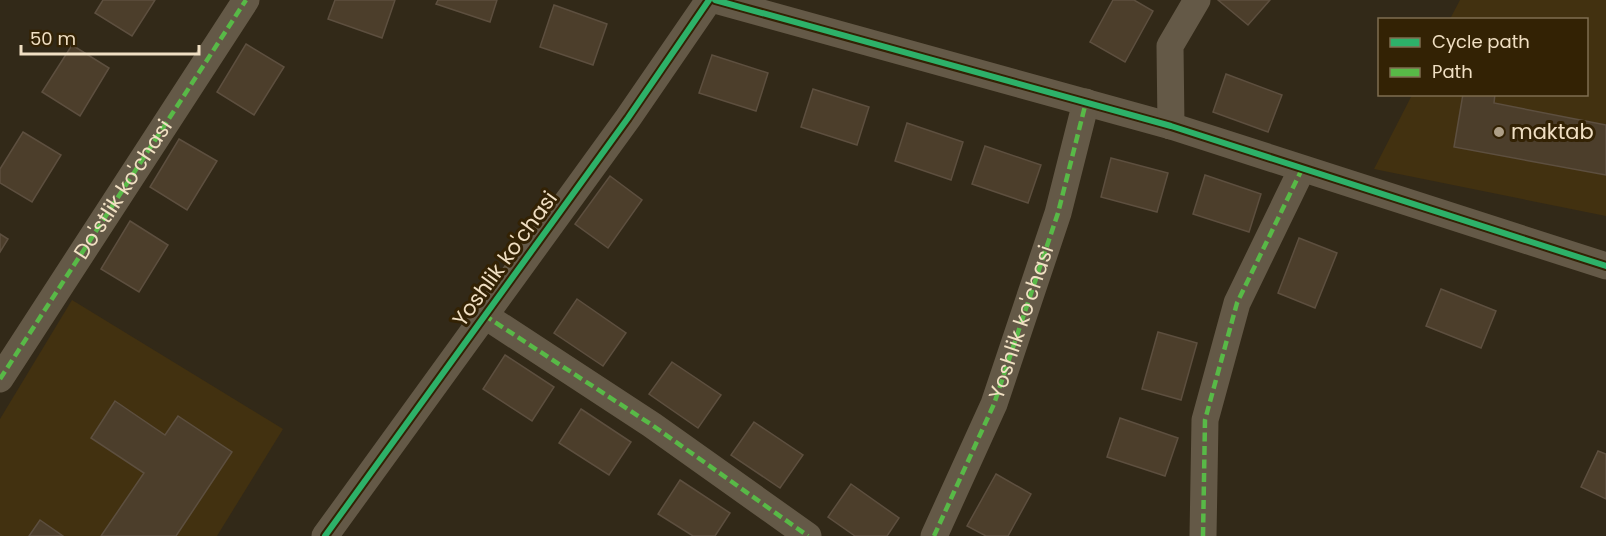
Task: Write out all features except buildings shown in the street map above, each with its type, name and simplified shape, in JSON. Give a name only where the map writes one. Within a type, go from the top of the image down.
[{"type":"street","name":"Do'stlik ko'chasi","points":[[0,379],[246,0]]},
{"type":"street","name":"Yoshlik ko'chasi","points":[[325,536],[628,118],[709,0]]},
{"type":"street","points":[[716,0],[1171,126],[1606,266]]},
{"type":"street","points":[[1171,126],[1170,46],[1197,0]]},
{"type":"street","name":"Yoshlik ko'chasi","points":[[934,536],[994,404],[1058,213],[1086,102]]},
{"type":"street","points":[[1203,536],[1205,420],[1237,303],[1302,168]]},
{"type":"street","name":"Yoshlik ko'chasi","points":[[484,315],[652,425],[808,536]]},
{"type":"shaded area","name":"maktab","points":[[1460,0],[1606,0],[1606,216],[1374,169],[1411,96],[1588,96],[1588,18],[1451,18]]},
{"type":"shaded area","points":[[72,300],[283,429],[217,536],[0,536],[0,419]]},
{"type":"marked path","points":[[0,379],[246,0]]},
{"type":"marked path","points":[[934,536],[994,404],[1058,213],[1086,102]]},
{"type":"marked path","points":[[1203,536],[1205,420],[1237,303],[1302,169]]},
{"type":"marked path","points":[[484,315],[652,425],[808,536]]},
{"type":"cycle path","points":[[325,536],[628,118],[709,0]]},
{"type":"cycle path","points":[[715,0],[1171,126],[1606,266]]},
{"type":"place","name":"maktab","points":[[1499,132]]}]
